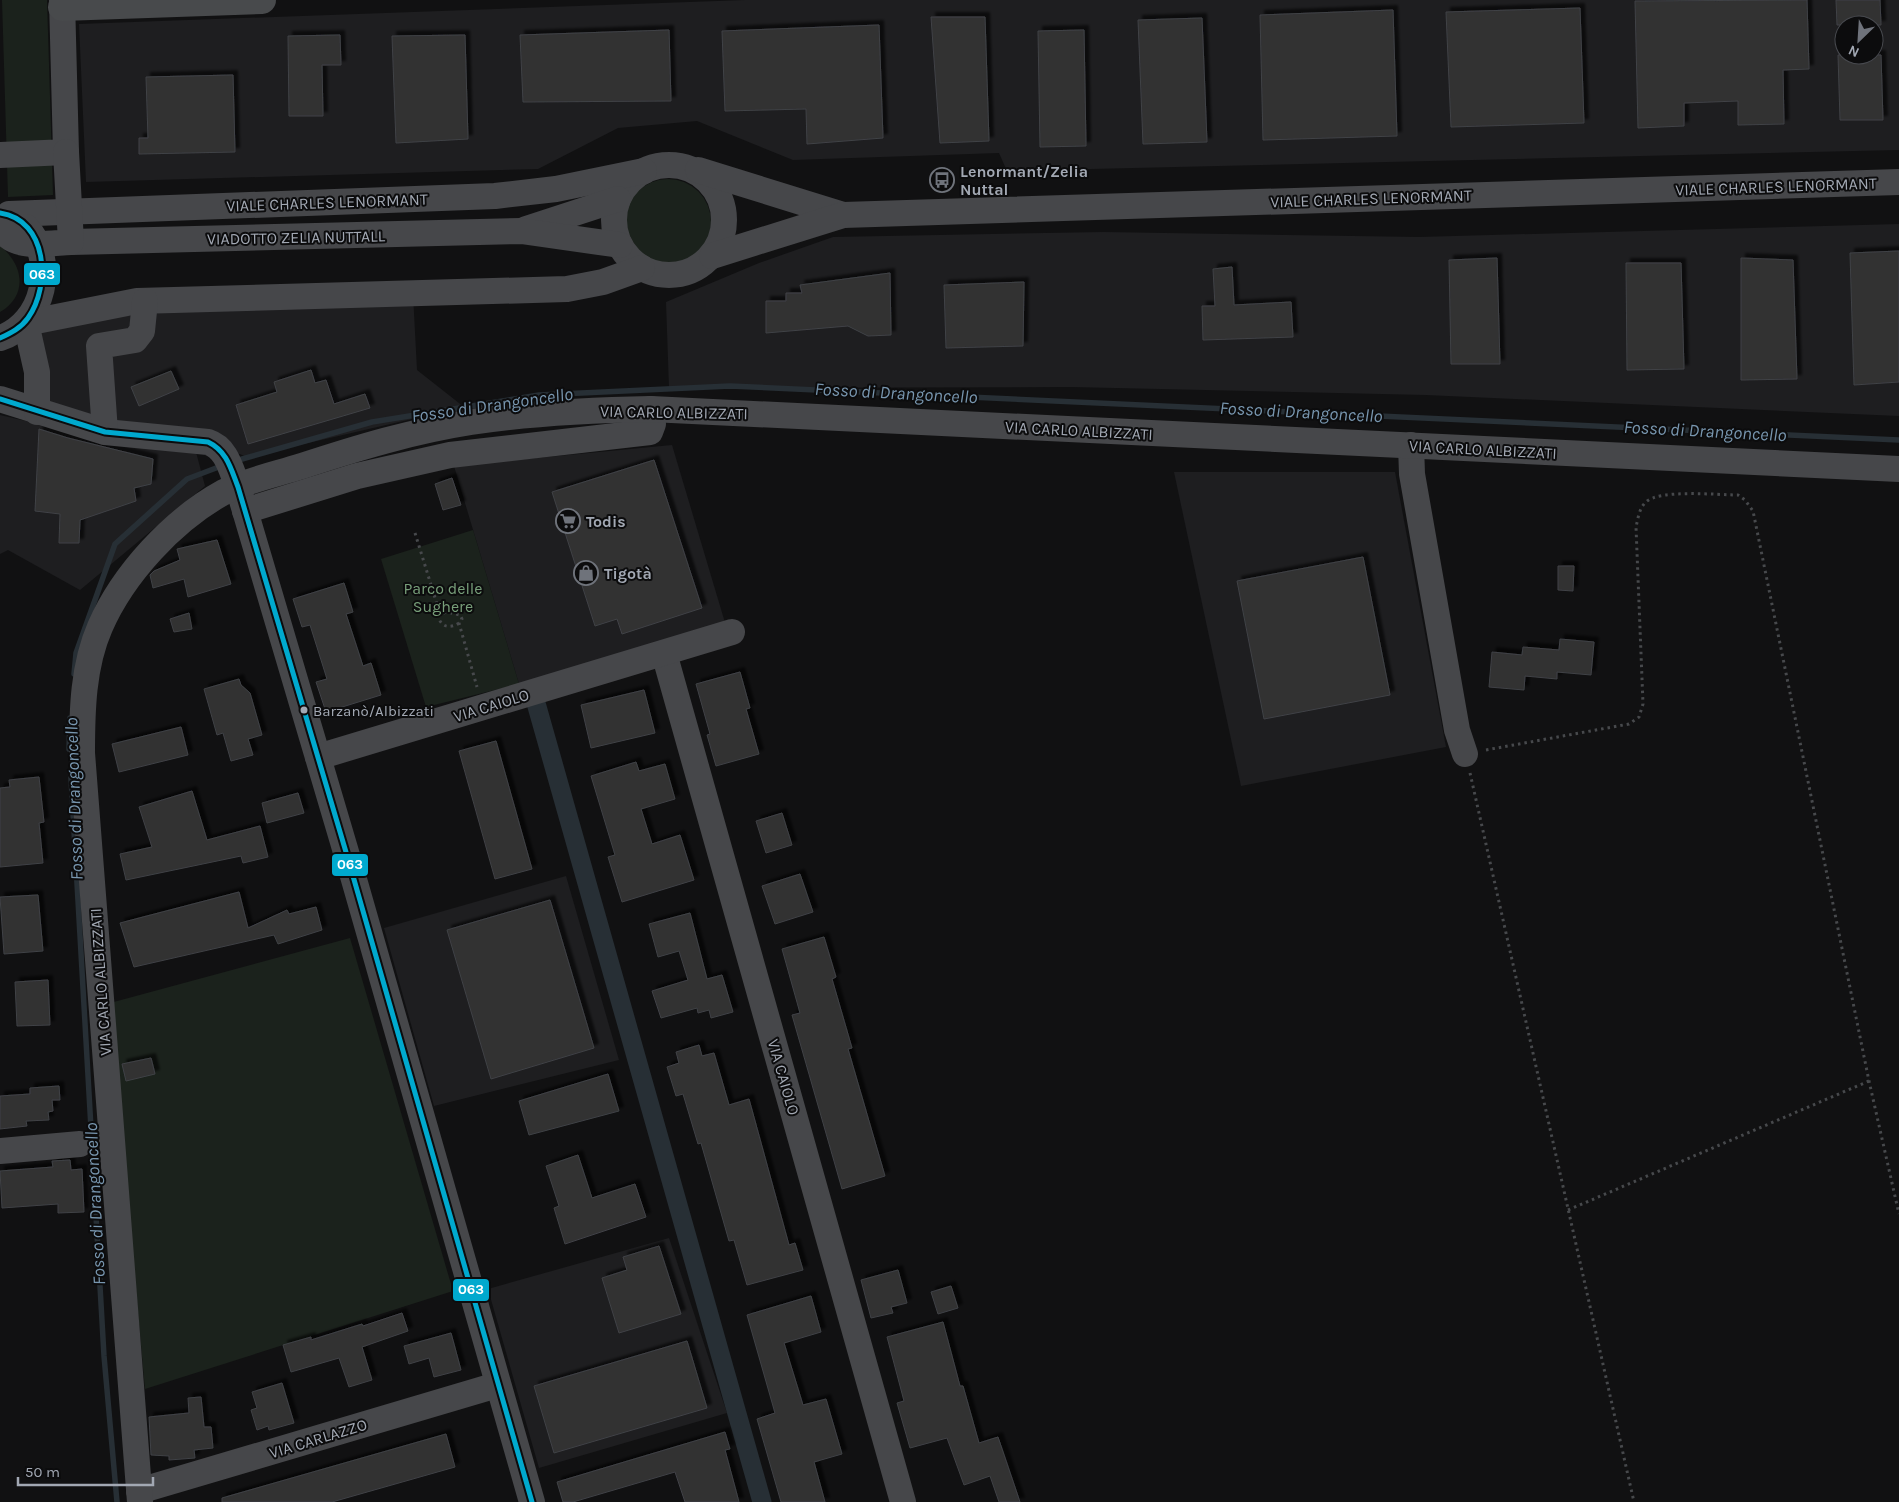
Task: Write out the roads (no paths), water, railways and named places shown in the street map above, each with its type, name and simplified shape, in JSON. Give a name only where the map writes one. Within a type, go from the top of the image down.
[{"type":"main road","points":[[62,4],[262,0]]},
{"type":"street","points":[[62,4],[66,152],[71,242]]},
{"type":"street","points":[[0,155],[66,152]]},
{"type":"street","points":[[675,164],[691,168],[706,178],[717,191],[724,207],[725,224],[721,241],[712,256],[697,268],[679,274],[660,274],[642,268],[629,258],[620,244],[615,230],[614,214],[618,199],[633,178],[644,170],[659,165],[675,164]]},
{"type":"street","name":"VIALE CHARLES LENORMANT","points":[[691,168],[843,215]]},
{"type":"street","name":"VIALE CHARLES LENORMANT","points":[[3,217],[495,196],[556,189],[644,170]]},
{"type":"street","name":"VIALE CHARLES LENORMANT","points":[[712,256],[843,215],[1899,182]]},
{"type":"street","name":"VIADOTTO ZELIA NUTTALL","points":[[521,231],[618,199]]},
{"type":"street","points":[[0,338],[26,323],[40,296],[44,274],[43,257],[36,240],[29,230],[3,217]]},
{"type":"street","name":"VIADOTTO ZELIA NUTTALL","points":[[3,217],[6,236],[17,242],[521,231],[620,244]]},
{"type":"street","points":[[26,323],[50,320],[125,302],[558,290],[593,284],[642,268]]},
{"type":"street","points":[[105,432],[99,346],[136,340],[142,331],[145,301]]},
{"type":"street","points":[[26,323],[37,372],[37,412]]},
{"type":"street","points":[[0,399],[105,432],[208,442],[218,446],[232,474],[245,511],[318,757],[532,1502]]},
{"type":"street","points":[[245,511],[357,476],[450,455],[650,432],[653,424],[651,409]]},
{"type":"street","name":"VIA CARLO ALBIZZATI","points":[[140,1497],[83,759],[84,694],[88,666],[97,633],[110,606],[130,576],[151,550],[172,530],[212,500],[232,474],[470,422],[593,410],[651,409],[1899,469]]},
{"type":"street","points":[[1410,445],[1412,474],[1457,730],[1466,754]]},
{"type":"street","name":"VIA CAIOLO","points":[[318,757],[732,632]]},
{"type":"street","name":"VIA CAIOLO","points":[[664,653],[904,1502]]},
{"type":"street","points":[[0,1151],[80,1144]]},
{"type":"street","name":"VIA CARLAZZO","points":[[140,1497],[497,1385]]},
{"type":"waterway","name":"Fosso di Drangoncello","points":[[235,461],[372,422],[539,395],[730,386],[1899,440]]},
{"type":"waterway","name":"Fosso di Drangoncello","points":[[74,674],[76,653],[115,544],[187,479],[224,465]]},
{"type":"waterway","points":[[536,703],[762,1502]]},
{"type":"waterway","name":"Fosso di Drangoncello","points":[[69,749],[70,718]]},
{"type":"waterway","name":"Fosso di Drangoncello","points":[[71,778],[104,1356],[117,1502]]},
{"type":"place","name":"Lenormant/Zelia Nuttal","points":[[942,180]]},
{"type":"place","name":"Todis","points":[[568,521]]},
{"type":"place","name":"Tigotà","points":[[586,573]]},
{"type":"place","name":"Barzanò/Albizzati","points":[[304,710]]},
{"type":"park label","name":"Parco delle Sughere","points":[[443,597]]}]
